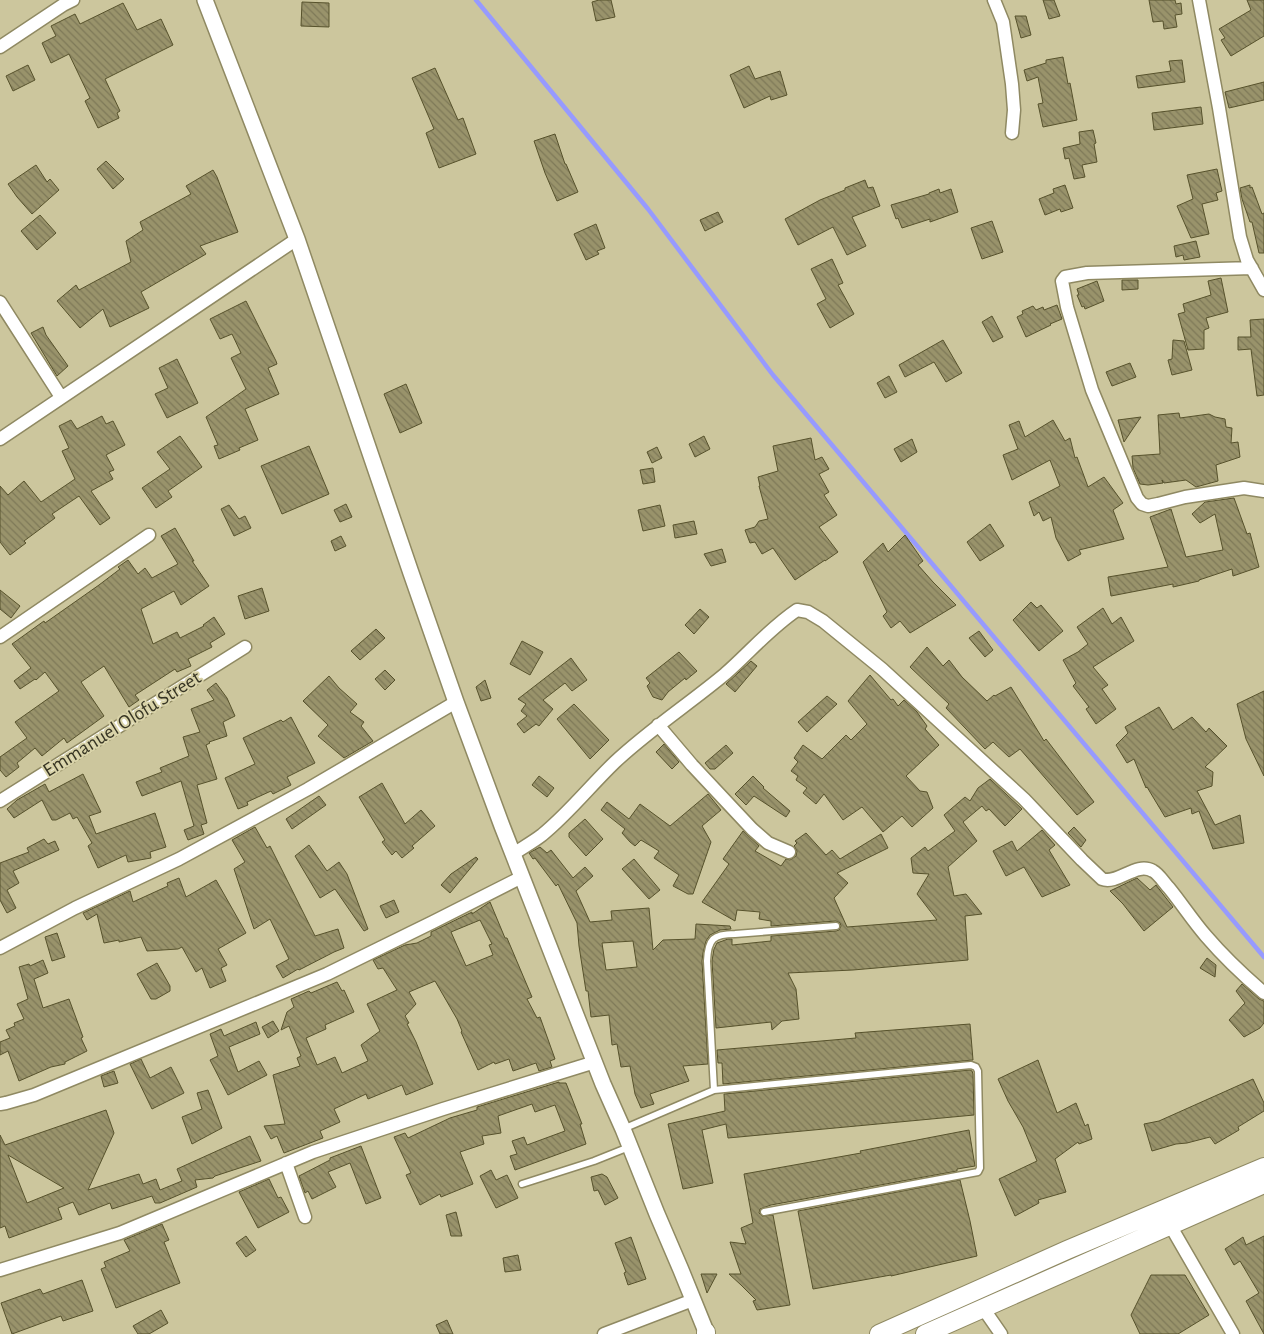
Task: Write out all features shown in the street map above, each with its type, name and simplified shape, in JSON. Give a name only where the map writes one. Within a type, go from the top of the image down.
[{"type":"main road","points":[[879,1334],[1067,1250],[1264,1167]]},
{"type":"main road","points":[[925,1334],[1264,1184]]},
{"type":"street","points":[[0,47],[73,0]]},
{"type":"street","points":[[205,0],[297,240],[410,573],[513,854],[595,1062],[706,1333]]},
{"type":"street","points":[[994,0],[1003,22],[1012,84],[1014,110],[1012,133]]},
{"type":"street","points":[[1200,1],[1240,237],[1247,260],[1264,290]]},
{"type":"street","points":[[0,439],[297,240]]},
{"type":"street","points":[[1252,268],[1087,273],[1065,277],[1062,281],[1062,286],[1092,390],[1137,498],[1142,504],[1148,506],[1185,497],[1244,488],[1264,491]]},
{"type":"street","points":[[0,302],[61,397]]},
{"type":"street","points":[[0,637],[149,535]]},
{"type":"street","points":[[513,854],[558,821],[615,762],[658,725],[724,674],[778,625],[799,610],[808,612],[823,621],[889,675],[1024,798],[1102,879],[1114,879],[1135,870],[1146,869],[1154,872],[1212,943],[1237,970],[1264,993]]},
{"type":"street","name":"Emmanuel Olofu Street","points":[[0,802],[245,647]]},
{"type":"street","points":[[0,948],[75,908],[214,840],[308,789],[456,702]]},
{"type":"street","points":[[658,725],[692,765],[752,828],[768,843],[789,852]]},
{"type":"street","points":[[0,1104],[6,1104],[34,1095],[328,974],[522,877]]},
{"type":"street","points":[[0,1270],[120,1233],[313,1152],[443,1108],[595,1062]]},
{"type":"street","points":[[286,1163],[305,1217]]},
{"type":"street","points":[[1170,1225],[1233,1334]]},
{"type":"street","points":[[604,1334],[693,1300]]},
{"type":"street","points":[[983,1308],[1001,1334]]},
{"type":"lane","points":[[714,1090],[706,961],[707,948],[712,940],[720,934],[836,926]]},
{"type":"lane","points":[[623,1129],[714,1090],[976,1066],[978,1071],[980,1168],[978,1172],[764,1212]]},
{"type":"lane","points":[[522,1184],[594,1161],[630,1146]]},
{"type":"building","points":[[611,0],[615,17],[596,21],[592,2]]},
{"type":"building","points":[[1043,0],[1054,0],[1060,16],[1049,19]]},
{"type":"building","points":[[1149,0],[1175,0],[1176,4],[1181,3],[1182,14],[1175,15],[1177,27],[1164,29],[1163,21],[1153,22]]},
{"type":"building","points":[[1247,0],[1264,0],[1264,36],[1231,56],[1221,40],[1225,38],[1219,29],[1251,10]]},
{"type":"building","points":[[302,2],[329,3],[329,27],[301,26]]},
{"type":"building","points":[[123,3],[137,30],[161,19],[173,45],[105,79],[120,111],[117,113],[119,118],[98,128],[85,101],[90,98],[69,54],[51,63],[42,43],[56,36],[51,26],[75,14],[80,24]]},
{"type":"building","points":[[1015,16],[1026,16],[1031,35],[1021,38]]},
{"type":"building","points":[[1063,57],[1077,120],[1043,127],[1038,104],[1043,103],[1038,77],[1027,81],[1024,70],[1046,63],[1046,60]]},
{"type":"building","points":[[1182,60],[1185,82],[1138,88],[1136,76],[1171,71],[1169,61]]},
{"type":"building","points":[[28,65],[35,80],[13,91],[6,76]]},
{"type":"building","points":[[749,66],[755,79],[780,71],[787,95],[771,100],[770,96],[744,108],[730,75]]},
{"type":"building","points":[[435,68],[458,120],[463,118],[476,154],[439,168],[426,133],[434,129],[412,78]]},
{"type":"building","points":[[1264,82],[1264,100],[1229,108],[1225,92]]},
{"type":"building","points":[[1201,107],[1203,124],[1154,130],[1152,113]]},
{"type":"building","points":[[1093,130],[1097,162],[1082,165],[1085,177],[1074,179],[1069,158],[1065,159],[1063,148],[1080,144],[1079,132]]},
{"type":"building","points":[[555,134],[565,164],[578,192],[557,201],[534,141]]},
{"type":"building","points":[[106,161],[124,179],[113,189],[97,169]]},
{"type":"building","points":[[36,165],[47,182],[50,179],[59,190],[32,214],[8,184]]},
{"type":"building","points":[[1217,169],[1222,191],[1216,193],[1218,200],[1202,204],[1209,234],[1191,238],[1177,206],[1193,199],[1187,175]]},
{"type":"building","points":[[213,170],[238,232],[200,246],[206,254],[141,292],[149,308],[110,327],[103,309],[80,328],[57,301],[76,285],[79,290],[131,262],[126,241],[143,230],[140,222],[191,194],[186,186]]},
{"type":"building","points":[[865,180],[868,188],[873,187],[880,206],[852,217],[866,246],[847,255],[833,227],[798,245],[785,219],[820,200]]},
{"type":"building","points":[[1065,185],[1073,208],[1061,212],[1060,209],[1045,215],[1039,199],[1054,193],[1053,189]]},
{"type":"building","points":[[1250,185],[1262,214],[1264,213],[1264,253],[1259,253],[1252,222],[1250,222],[1242,199],[1240,188]]},
{"type":"building","points":[[939,189],[940,193],[951,189],[958,212],[930,222],[930,219],[902,228],[898,218],[896,219],[891,205],[929,194]]},
{"type":"building","points":[[718,212],[723,222],[705,231],[700,220]]},
{"type":"building","points":[[40,215],[56,233],[37,250],[21,231]]},
{"type":"building","points":[[992,221],[1003,252],[982,259],[971,228]]},
{"type":"building","points":[[596,224],[605,248],[597,251],[599,254],[586,260],[574,234]]},
{"type":"building","points":[[1196,241],[1200,257],[1184,260],[1183,255],[1176,257],[1174,246]]},
{"type":"building","points":[[832,259],[843,283],[838,285],[854,314],[830,328],[817,304],[826,299],[811,269]]},
{"type":"building","points":[[1221,278],[1228,312],[1206,318],[1209,328],[1204,330],[1204,349],[1188,350],[1178,314],[1185,312],[1183,304],[1211,295],[1208,281]]},
{"type":"building","points":[[1122,280],[1138,280],[1138,289],[1122,290]]},
{"type":"building","points":[[1097,281],[1104,301],[1085,309],[1084,306],[1082,307],[1077,295],[1079,295],[1077,289]]},
{"type":"building","points":[[246,301],[276,361],[277,364],[268,368],[279,394],[245,409],[258,440],[219,459],[214,446],[218,445],[206,417],[246,389],[231,358],[241,353],[232,334],[220,339],[210,319]]},
{"type":"building","points":[[1057,305],[1062,319],[1026,337],[1017,317],[1023,314],[1022,311],[1033,306],[1036,310],[1043,307],[1044,310]]},
{"type":"building","points":[[992,316],[1003,337],[993,342],[982,322]]},
{"type":"building","points":[[1264,319],[1264,395],[1257,396],[1251,349],[1238,350],[1238,337],[1251,337],[1250,320]]},
{"type":"building","points":[[43,327],[46,335],[68,366],[57,376],[31,333]]},
{"type":"building","points":[[943,340],[962,373],[946,382],[934,362],[905,377],[899,365]]},
{"type":"building","points":[[1173,340],[1184,341],[1192,370],[1172,375],[1168,360],[1172,359]]},
{"type":"building","points":[[177,359],[198,403],[167,418],[155,394],[168,388],[159,368]]},
{"type":"building","points":[[1130,363],[1136,377],[1112,386],[1106,372]]},
{"type":"building","points":[[889,376],[897,392],[885,398],[877,383]]},
{"type":"building","points":[[406,384],[422,423],[400,433],[384,394]]},
{"type":"building","points":[[1179,413],[1180,418],[1209,414],[1225,419],[1226,427],[1232,428],[1231,443],[1238,442],[1240,457],[1216,465],[1218,481],[1196,487],[1186,480],[1164,483],[1162,480],[1163,483],[1140,484],[1133,468],[1132,456],[1160,454],[1158,415]]},
{"type":"building","points":[[102,416],[106,424],[113,421],[125,445],[106,455],[114,470],[109,472],[113,479],[91,491],[110,518],[100,525],[79,496],[52,514],[55,518],[24,541],[26,543],[10,555],[0,542],[0,486],[8,495],[24,481],[41,502],[75,479],[62,451],[69,448],[59,426],[71,420],[77,429]]},
{"type":"building","points":[[1141,417],[1134,427],[1124,442],[1118,420]]},
{"type":"building","points":[[1053,420],[1065,441],[1070,438],[1075,458],[1077,457],[1088,487],[1104,477],[1123,503],[1113,510],[1124,539],[1079,550],[1081,554],[1068,561],[1056,538],[1051,517],[1043,521],[1039,512],[1034,516],[1029,502],[1060,486],[1050,460],[1012,480],[1003,455],[1018,449],[1009,425],[1019,421],[1025,437]]},
{"type":"building","points":[[180,436],[202,467],[168,491],[172,497],[156,508],[142,488],[170,469],[157,452]]},
{"type":"building","points":[[704,436],[710,449],[695,457],[689,444]]},
{"type":"building","points":[[811,438],[815,460],[822,457],[829,469],[819,474],[829,492],[824,495],[837,515],[819,527],[838,552],[795,580],[773,548],[762,554],[755,542],[750,543],[745,530],[755,527],[759,521],[768,519],[758,477],[778,471],[773,446]]},
{"type":"building","points":[[912,439],[917,452],[901,462],[894,449]]},
{"type":"building","points":[[309,446],[329,494],[282,514],[261,466]]},
{"type":"building","points":[[657,447],[662,458],[652,463],[647,452]]},
{"type":"building","points":[[653,468],[655,482],[643,484],[640,470]]},
{"type":"building","points":[[1234,498],[1247,534],[1250,533],[1259,567],[1233,576],[1232,569],[1199,581],[1173,587],[1173,584],[1111,596],[1108,577],[1168,567],[1150,517],[1171,509],[1186,557],[1223,550],[1215,514],[1200,523],[1192,514],[1205,502]]},
{"type":"building","points":[[346,504],[352,517],[340,522],[334,510]]},
{"type":"building","points":[[229,505],[239,519],[245,516],[251,528],[234,536],[221,509]]},
{"type":"building","points":[[660,505],[665,526],[643,531],[638,510]]},
{"type":"building","points":[[694,521],[697,534],[675,538],[673,525]]},
{"type":"building","points":[[990,524],[1004,546],[980,561],[967,542]]},
{"type":"building","points":[[175,528],[194,561],[192,561],[209,586],[181,605],[174,591],[141,609],[153,644],[177,632],[180,638],[204,626],[214,617],[225,634],[210,643],[212,647],[188,659],[191,666],[177,672],[175,669],[135,695],[139,700],[129,707],[104,666],[81,682],[104,716],[67,743],[64,738],[42,756],[35,748],[17,763],[19,767],[6,777],[0,770],[0,757],[27,738],[15,722],[59,691],[45,672],[36,680],[20,689],[14,681],[31,668],[12,644],[99,585],[120,569],[118,567],[128,560],[138,574],[145,568],[152,578],[178,564],[161,536]]},
{"type":"building","points":[[905,535],[923,561],[918,565],[956,605],[910,633],[900,621],[891,628],[883,616],[887,612],[863,562],[883,543],[888,552]]},
{"type":"building","points":[[341,536],[346,546],[335,551],[331,541]]},
{"type":"building","points":[[722,549],[726,562],[711,566],[704,554]]},
{"type":"building","points":[[262,588],[269,611],[245,619],[238,596]]},
{"type":"building","points":[[0,590],[20,606],[11,618],[0,609]]},
{"type":"building","points":[[1031,602],[1037,608],[1041,605],[1063,631],[1039,651],[1013,620]]},
{"type":"building","points":[[1103,608],[1112,624],[1121,617],[1134,641],[1093,667],[1108,685],[1102,689],[1116,709],[1096,724],[1086,709],[1089,707],[1073,686],[1076,683],[1063,660],[1088,644],[1077,627]]},
{"type":"building","points":[[700,609],[709,617],[694,634],[685,625]]},
{"type":"building","points":[[376,629],[385,638],[360,660],[351,651]]},
{"type":"building","points":[[979,631],[993,650],[985,657],[969,638]]},
{"type":"building","points":[[522,641],[543,652],[530,675],[510,664]]},
{"type":"building","points":[[927,647],[943,666],[949,660],[962,677],[987,701],[994,695],[1011,687],[1044,741],[1046,739],[1094,802],[1077,815],[1020,749],[1009,757],[993,742],[985,749],[946,708],[949,704],[910,667]]},
{"type":"building","points":[[679,652],[697,671],[668,692],[662,700],[653,697],[647,686],[650,683],[646,678]]},
{"type":"building","points":[[571,658],[587,680],[572,691],[565,683],[543,700],[553,709],[539,726],[536,724],[524,733],[517,724],[527,716],[521,711],[526,704],[518,699]]},
{"type":"building","points":[[751,661],[757,666],[735,692],[726,684]]},
{"type":"building","points":[[385,670],[395,680],[385,690],[375,679]]},
{"type":"building","points":[[870,675],[898,706],[904,700],[917,712],[927,726],[925,729],[939,745],[906,776],[920,791],[927,792],[933,808],[912,827],[902,816],[883,832],[862,807],[843,820],[824,794],[816,804],[803,793],[807,788],[796,780],[798,776],[791,771],[798,762],[794,758],[803,745],[822,759],[846,735],[851,740],[867,724],[848,701]]},
{"type":"building","points":[[329,676],[357,704],[350,712],[364,722],[361,726],[373,741],[344,758],[318,736],[328,725],[303,701]]},
{"type":"building","points":[[485,680],[491,698],[481,701],[476,687]]},
{"type":"building","points":[[216,683],[227,698],[235,716],[223,722],[227,736],[209,742],[206,745],[217,779],[197,785],[207,823],[201,825],[204,834],[188,840],[184,830],[194,826],[181,781],[142,796],[136,782],[162,772],[160,768],[189,756],[183,737],[200,732],[191,709],[214,700],[207,690]]},
{"type":"building","points":[[1264,691],[1264,776],[1246,739],[1237,704]]},
{"type":"building","points":[[827,696],[837,704],[807,732],[798,722]]},
{"type":"building","points":[[574,704],[609,740],[590,759],[557,719]]},
{"type":"building","points":[[1159,707],[1173,730],[1192,717],[1206,732],[1209,728],[1227,746],[1205,767],[1213,772],[1212,786],[1197,791],[1215,825],[1240,815],[1244,843],[1213,849],[1199,811],[1192,814],[1191,808],[1165,817],[1146,788],[1134,759],[1127,763],[1116,745],[1128,733],[1125,727]]},
{"type":"building","points":[[291,717],[315,763],[287,777],[291,785],[273,794],[271,791],[247,802],[248,805],[238,809],[225,778],[255,764],[243,738]]},
{"type":"building","points":[[664,744],[679,762],[672,769],[656,752]]},
{"type":"building","points":[[726,745],[733,753],[715,769],[710,769],[705,763]]},
{"type":"building","points":[[83,774],[101,812],[89,816],[96,834],[155,813],[166,847],[150,852],[151,858],[128,862],[126,855],[98,868],[88,846],[92,843],[77,817],[73,819],[70,813],[52,820],[42,800],[14,818],[7,809],[17,800],[45,784],[49,792]]},
{"type":"building","points":[[539,776],[554,788],[547,797],[532,785]]},
{"type":"building","points":[[753,776],[763,788],[790,811],[786,817],[754,796],[746,805],[735,794]]},
{"type":"building","points":[[990,779],[1022,809],[1005,826],[989,809],[986,811],[982,806],[963,822],[977,841],[948,867],[954,896],[966,894],[982,914],[965,916],[968,960],[853,970],[788,973],[796,989],[799,1019],[782,1021],[772,1030],[771,1022],[716,1028],[712,961],[717,943],[728,939],[732,939],[732,945],[771,941],[771,936],[836,931],[841,926],[836,921],[771,926],[771,921],[759,919],[760,912],[737,910],[735,921],[702,902],[729,864],[723,859],[743,831],[759,846],[755,851],[781,866],[786,859],[790,860],[796,856],[797,851],[794,846],[797,843],[795,841],[806,833],[826,855],[832,850],[840,859],[881,834],[888,848],[837,873],[848,883],[834,898],[847,927],[937,920],[917,894],[929,874],[913,873],[911,858],[925,847],[928,851],[955,831],[944,815],[965,797],[970,801],[978,788]]},
{"type":"building","points":[[382,783],[405,824],[421,810],[435,826],[412,846],[414,848],[402,858],[396,851],[392,855],[382,842],[385,840],[359,797]]},
{"type":"building","points":[[708,794],[721,810],[702,826],[711,842],[693,894],[688,894],[673,886],[679,875],[654,858],[659,851],[641,840],[635,846],[622,833],[625,829],[601,810],[607,802],[629,819],[640,804],[670,826]]},
{"type":"building","points":[[319,796],[326,805],[292,829],[286,819]]},
{"type":"building","points":[[585,819],[603,839],[586,856],[569,837],[569,833]]},
{"type":"building","points":[[255,827],[267,848],[270,846],[315,936],[338,929],[344,948],[283,978],[276,966],[289,959],[270,919],[254,929],[234,869],[245,862],[232,840]]},
{"type":"building","points":[[1074,827],[1086,840],[1081,847],[1068,833]]},
{"type":"building","points":[[1042,830],[1055,845],[1049,850],[1070,885],[1042,897],[1024,867],[1006,876],[993,851],[1012,841],[1017,851]]},
{"type":"building","points":[[44,839],[48,844],[55,841],[59,850],[13,871],[19,883],[7,890],[16,908],[7,913],[0,900],[0,863],[29,852],[27,848]]},
{"type":"building","points":[[309,845],[327,871],[339,862],[347,874],[368,929],[364,931],[335,889],[320,898],[295,856]]},
{"type":"building","points":[[540,847],[547,853],[551,850],[573,878],[585,867],[593,876],[576,891],[590,922],[612,920],[611,911],[649,908],[653,950],[663,940],[695,939],[696,924],[730,926],[731,929],[720,930],[710,935],[706,941],[703,953],[708,1064],[683,1066],[689,1081],[650,1094],[654,1104],[641,1108],[635,1094],[630,1066],[621,1067],[617,1044],[612,1045],[609,1015],[591,1017],[577,923],[558,884],[556,886],[529,853]],"holes":[[[633,941],[637,967],[606,970],[602,943]]]},
{"type":"building","points":[[476,857],[478,859],[450,893],[441,885],[451,874]]},
{"type":"building","points":[[634,859],[660,890],[649,899],[622,869]]},
{"type":"building","points":[[179,878],[186,897],[216,880],[246,933],[218,949],[227,965],[221,968],[226,981],[210,988],[202,968],[196,972],[182,947],[178,949],[147,951],[141,937],[104,943],[97,914],[87,920],[83,913],[130,891],[133,902],[168,886],[167,883]]},
{"type":"building","points":[[1137,878],[1150,890],[1156,885],[1173,907],[1144,931],[1110,891]]},
{"type":"building","points":[[394,900],[399,912],[386,918],[380,906]]},
{"type":"building","points":[[490,902],[532,997],[527,999],[537,1018],[540,1017],[555,1059],[550,1061],[552,1067],[539,1071],[536,1063],[513,1071],[509,1059],[495,1064],[494,1062],[478,1070],[457,1019],[435,981],[409,992],[416,1004],[405,1016],[433,1084],[406,1095],[402,1085],[368,1099],[366,1094],[334,1109],[340,1122],[320,1131],[323,1138],[284,1153],[277,1136],[271,1139],[264,1126],[285,1124],[273,1075],[300,1066],[297,1058],[301,1056],[289,1026],[281,1030],[287,1012],[294,1007],[291,999],[337,982],[342,991],[344,990],[354,1012],[325,1025],[326,1029],[306,1038],[317,1065],[335,1057],[342,1073],[368,1061],[361,1045],[380,1031],[367,1004],[397,990],[383,968],[378,969],[373,960],[405,945],[417,943],[431,936],[431,932],[472,912],[472,914]],"holes":[[[480,920],[492,944],[489,945],[493,955],[466,966],[451,932]]]},
{"type":"building","points":[[57,933],[65,957],[52,961],[45,937]]},
{"type":"building","points":[[1207,958],[1216,965],[1215,977],[1200,968]]},
{"type":"building","points":[[43,960],[48,973],[34,979],[43,1008],[69,999],[87,1051],[65,1062],[65,1064],[51,1067],[19,1081],[8,1051],[0,1055],[0,1042],[10,1038],[6,1030],[15,1026],[14,1023],[24,1019],[17,1004],[28,999],[19,967],[29,964],[30,966]]},
{"type":"building","points":[[157,963],[170,986],[170,991],[156,999],[151,999],[137,974]]},
{"type":"building","points":[[1242,984],[1264,1001],[1264,1023],[1260,1028],[1244,1037],[1229,1020],[1245,1003],[1236,991]]},
{"type":"building","points":[[273,1021],[279,1031],[268,1038],[262,1027]]},
{"type":"building","points":[[256,1022],[260,1034],[229,1047],[238,1072],[259,1061],[267,1075],[228,1095],[210,1060],[218,1056],[210,1034],[221,1029],[224,1036]]},
{"type":"building","points":[[970,1024],[973,1060],[723,1084],[722,1063],[718,1063],[717,1050],[856,1038],[855,1033]]},
{"type":"building","points":[[141,1059],[150,1078],[171,1067],[184,1093],[152,1109],[130,1064]]},
{"type":"building","points":[[1038,1060],[1057,1113],[1076,1103],[1085,1126],[1088,1124],[1092,1139],[1079,1144],[1078,1142],[1055,1159],[1066,1192],[1038,1200],[1039,1203],[1015,1216],[999,1179],[1037,1161],[1023,1127],[998,1079]]},
{"type":"building","points":[[970,1070],[973,1074],[974,1115],[728,1138],[726,1124],[702,1130],[713,1183],[683,1189],[668,1124],[725,1111],[724,1094]]},
{"type":"building","points":[[114,1071],[118,1083],[104,1087],[101,1076]]},
{"type":"building","points":[[1253,1079],[1264,1103],[1264,1111],[1238,1127],[1239,1130],[1215,1144],[1210,1137],[1152,1151],[1144,1124],[1159,1121]]},
{"type":"building","points":[[559,1082],[566,1083],[582,1124],[580,1124],[586,1144],[515,1170],[510,1156],[517,1154],[512,1141],[524,1137],[527,1145],[565,1131],[555,1105],[535,1112],[532,1104],[498,1116],[501,1133],[482,1136],[484,1144],[460,1152],[473,1184],[441,1197],[440,1194],[420,1205],[406,1175],[411,1173],[394,1137],[405,1133],[408,1138],[450,1118],[477,1110],[477,1107]]},
{"type":"building","points":[[208,1090],[222,1128],[192,1144],[182,1117],[202,1109],[197,1093]]},
{"type":"building","points":[[106,1110],[114,1133],[88,1190],[139,1174],[143,1184],[156,1179],[160,1190],[182,1181],[177,1169],[250,1136],[261,1161],[213,1178],[195,1180],[197,1187],[160,1203],[155,1203],[152,1196],[112,1209],[110,1203],[79,1215],[73,1202],[58,1208],[62,1219],[9,1238],[5,1226],[0,1228],[0,1135],[5,1145]],"holes":[[[8,1155],[64,1188],[27,1203]]]},
{"type":"building","points":[[969,1130],[975,1166],[957,1169],[957,1171],[771,1205],[760,1209],[759,1213],[762,1216],[773,1215],[790,1305],[757,1310],[753,1301],[756,1300],[729,1274],[741,1274],[730,1242],[746,1244],[741,1228],[753,1223],[744,1174],[861,1153],[860,1151]]},
{"type":"building","points":[[361,1146],[381,1198],[366,1204],[350,1163],[328,1172],[336,1187],[312,1199],[308,1191],[305,1193],[299,1176],[330,1160],[330,1158]]},
{"type":"building","points":[[491,1170],[496,1180],[507,1175],[518,1198],[496,1208],[480,1176]]},
{"type":"building","points":[[602,1174],[607,1177],[618,1198],[605,1205],[598,1190],[594,1191],[591,1177]]},
{"type":"building","points":[[269,1179],[278,1198],[281,1197],[289,1212],[258,1228],[239,1192]]},
{"type":"building","points":[[960,1180],[977,1256],[891,1276],[813,1289],[798,1211]]},
{"type":"building","points":[[456,1212],[462,1236],[451,1236],[446,1215]]},
{"type":"building","points":[[162,1224],[169,1240],[164,1242],[180,1283],[116,1308],[101,1269],[106,1267],[104,1262],[130,1251],[124,1240]]},
{"type":"building","points":[[246,1236],[256,1250],[246,1257],[236,1243]]},
{"type":"building","points":[[1264,1236],[1264,1334],[1246,1301],[1259,1293],[1240,1261],[1234,1265],[1225,1249],[1243,1237],[1246,1245]]},
{"type":"building","points":[[631,1237],[646,1279],[628,1285],[624,1273],[626,1272],[615,1243]]},
{"type":"building","points":[[518,1255],[521,1270],[505,1272],[503,1258]]},
{"type":"building","points":[[701,1274],[717,1274],[707,1293]]},
{"type":"building","points":[[1151,1275],[1185,1275],[1209,1315],[1178,1334],[1140,1334],[1131,1315]]},
{"type":"building","points":[[82,1280],[93,1311],[63,1321],[61,1316],[12,1334],[1,1303],[40,1289],[43,1294]]},
{"type":"building","points":[[161,1310],[168,1323],[149,1334],[138,1334],[133,1326]]},
{"type":"building","points":[[447,1320],[453,1334],[440,1334],[436,1325]]},
{"type":"waterway","points":[[476,0],[648,209],[773,375],[1264,957]]}]
